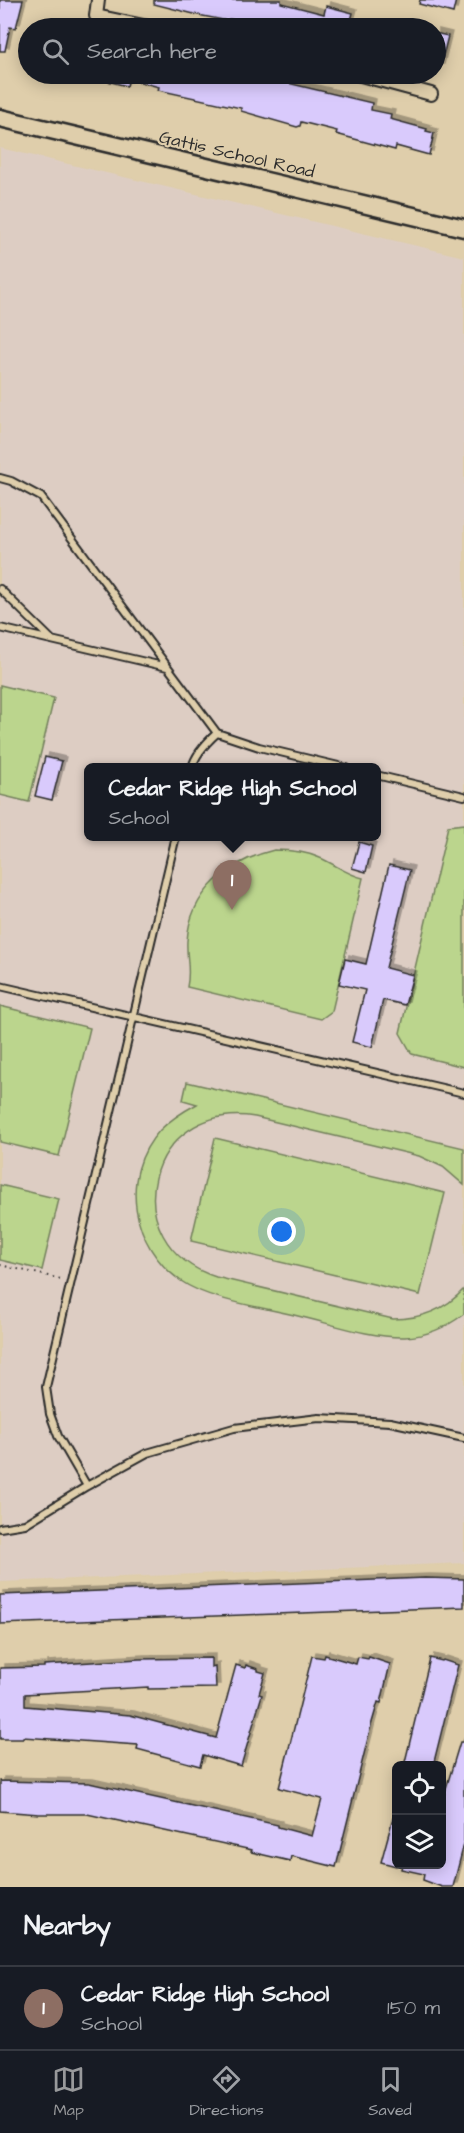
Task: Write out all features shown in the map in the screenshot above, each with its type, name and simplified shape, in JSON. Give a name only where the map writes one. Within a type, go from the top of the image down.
[{"type":"main road","name":"Gattis School Road","points":[[0,118],[464,228]]},
{"type":"street","points":[[98,0],[96,16],[106,18]]},
{"type":"street","points":[[394,84],[431,94]]},
{"type":"lane","points":[[0,478],[11,481],[41,497],[217,733],[259,747],[326,763]]},
{"type":"lane","points":[[0,589],[52,640]]},
{"type":"lane","points":[[0,628],[168,667]]},
{"type":"lane","points":[[194,763],[208,741],[217,733]]},
{"type":"lane","points":[[381,776],[464,796]]},
{"type":"lane","points":[[87,1486],[58,1436],[50,1414],[46,1387],[175,841]]},
{"type":"lane","points":[[0,986],[464,1093]]},
{"type":"lane","points":[[0,1528],[25,1524],[147,1453],[234,1428],[319,1418],[390,1422],[464,1438]]},
{"type":"path","points":[[0,1265],[71,1281]]},
{"type":"shaded area","points":[[0,148],[464,257],[464,1563],[0,1582]]},
{"type":"green space","points":[[0,685],[54,698],[29,802],[0,795]]},
{"type":"green space","points":[[464,824],[464,1067],[412,1054],[400,1033],[448,826]]},
{"type":"green space","points":[[274,850],[309,854],[363,878],[332,1011],[321,1019],[187,987],[189,975],[187,941],[190,923],[204,894],[227,871],[257,855]]},
{"type":"green space","points":[[0,1006],[90,1028],[59,1156],[0,1142]]},
{"type":"green space","points":[[187,1082],[464,1148],[464,1185],[443,1167],[419,1156],[255,1117],[218,1118],[189,1130],[168,1151],[156,1178],[154,1207],[163,1235],[183,1260],[216,1277],[393,1319],[432,1312],[449,1303],[464,1289],[464,1314],[444,1327],[421,1335],[391,1337],[378,1335],[220,1298],[192,1288],[164,1267],[151,1250],[142,1230],[136,1210],[135,1189],[139,1168],[147,1148],[160,1130],[197,1104],[183,1100]]},
{"type":"green space","points":[[215,1138],[445,1193],[420,1295],[191,1241]]},
{"type":"green space","points":[[0,1185],[59,1199],[42,1270],[0,1260]]},
{"type":"building","points":[[0,0],[23,0],[16,28],[10,27],[5,51],[0,51]]},
{"type":"building","points":[[154,0],[281,0],[281,3],[324,14],[326,6],[353,13],[352,18],[213,18],[154,4]]},
{"type":"building","points":[[420,0],[456,0],[453,13],[419,4]]},
{"type":"building","points":[[148,84],[292,84],[372,103],[371,110],[391,114],[390,119],[434,133],[429,155],[396,146],[395,150],[336,134],[337,131],[301,122],[297,127],[241,111],[241,108],[158,90],[159,87]]},
{"type":"building","points":[[45,757],[62,761],[52,800],[35,796]]},
{"type":"building","points":[[359,842],[372,846],[366,872],[352,868]]},
{"type":"building","points":[[389,865],[410,870],[386,968],[413,975],[405,1005],[383,1000],[372,1047],[352,1042],[365,990],[339,984],[345,959],[366,964]]},
{"type":"building","points":[[425,1578],[464,1579],[464,1607],[0,1624],[0,1595]]},
{"type":"building","points":[[325,1655],[356,1664],[358,1657],[368,1659],[369,1657],[390,1664],[381,1703],[378,1702],[371,1726],[336,1867],[291,1856],[290,1861],[251,1852],[252,1850],[87,1814],[0,1811],[0,1781],[89,1783],[278,1825],[278,1827],[312,1836],[322,1799],[279,1788],[312,1656],[324,1658]]},
{"type":"building","points":[[211,1658],[211,1667],[215,1666],[216,1688],[148,1689],[148,1687],[25,1694],[25,1706],[130,1715],[216,1738],[236,1665],[245,1668],[246,1665],[265,1673],[259,1694],[262,1695],[241,1766],[203,1755],[200,1766],[137,1749],[138,1745],[23,1737],[23,1739],[0,1739],[0,1668],[44,1667],[44,1665],[139,1659]]},
{"type":"building","points":[[430,1658],[458,1665],[434,1761],[405,1761]]},
{"type":"building","points":[[460,1742],[464,1742],[464,1844],[453,1887],[442,1887],[423,1880],[424,1874],[401,1869],[446,1869],[446,1788]]},
{"type":"building","points":[[392,1822],[392,1865],[381,1862]]},
{"type":"place","name":"Cedar Ridge High School","points":[[232,910]]}]
